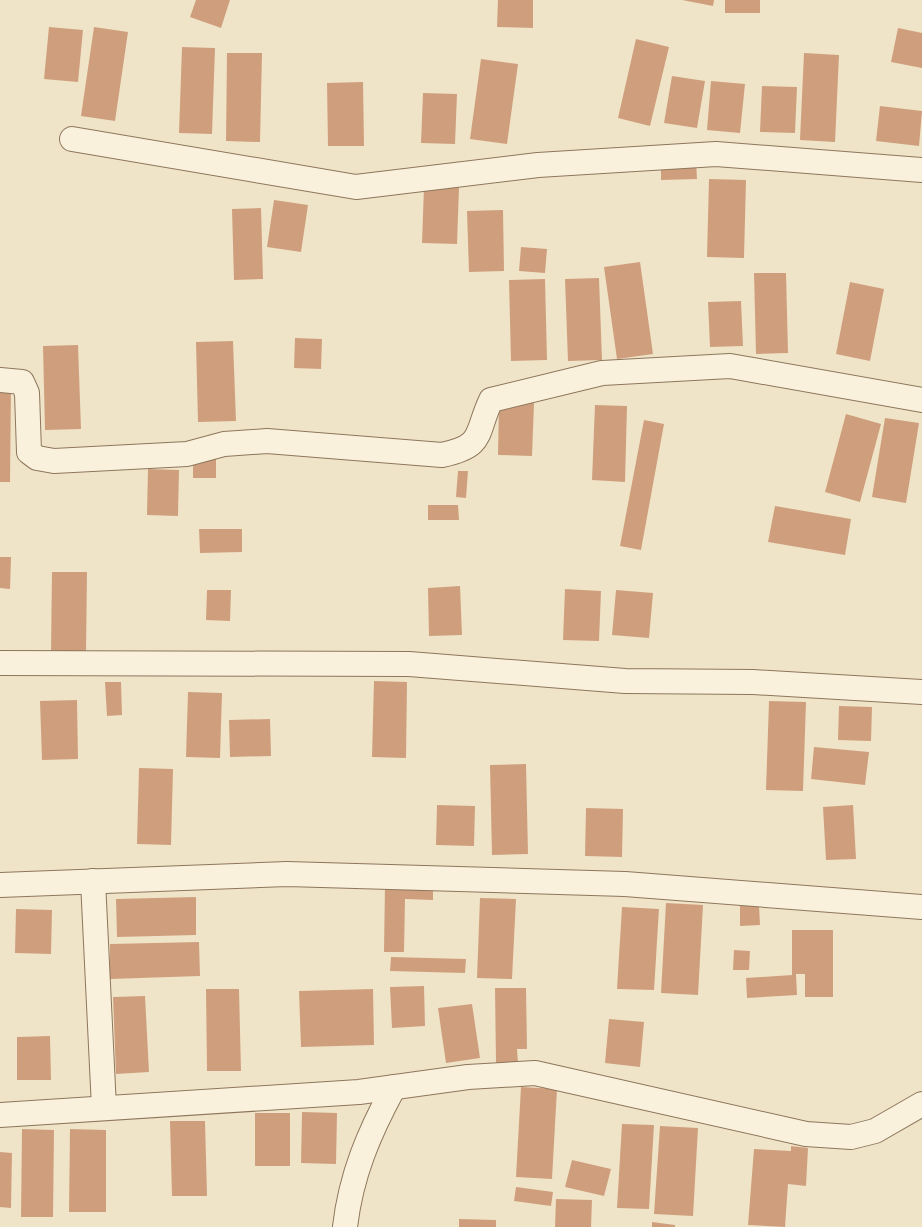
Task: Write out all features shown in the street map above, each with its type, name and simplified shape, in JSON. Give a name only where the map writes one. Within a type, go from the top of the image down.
[{"type":"street","points":[[72,139],[356,187],[538,165],[716,154],[922,170]]},
{"type":"street","points":[[0,380],[22,382],[27,393],[29,452],[37,458],[54,461],[187,454],[224,444],[267,441],[442,455],[466,450],[478,438],[491,400],[602,373],[730,366],[922,400]]},
{"type":"street","points":[[0,663],[410,664],[625,681],[753,682],[922,692]]},
{"type":"street","points":[[0,885],[287,874],[625,884],[922,907]]},
{"type":"street","points":[[93,881],[104,1108]]},
{"type":"street","points":[[0,1115],[394,1087],[468,1077],[535,1073],[806,1135],[850,1137],[875,1131],[922,1104]]},
{"type":"street","points":[[345,1227],[355,1171],[368,1135],[394,1087]]},
{"type":"building","points":[[196,0],[230,0],[221,28],[190,17]]},
{"type":"building","points":[[498,0],[533,0],[533,28],[497,27]]},
{"type":"building","points":[[682,0],[714,0],[713,6]]},
{"type":"building","points":[[725,0],[760,0],[760,13],[725,13]]},
{"type":"building","points":[[49,27],[83,30],[78,82],[44,79]]},
{"type":"building","points":[[94,27],[128,32],[115,121],[81,116]]},
{"type":"building","points":[[898,28],[922,33],[922,68],[891,62]]},
{"type":"building","points":[[636,39],[669,47],[650,126],[618,118]]},
{"type":"building","points":[[182,47],[215,48],[212,134],[179,133]]},
{"type":"building","points":[[227,53],[262,53],[260,142],[226,141]]},
{"type":"building","points":[[804,53],[839,55],[835,142],[800,140]]},
{"type":"building","points":[[481,59],[518,64],[507,144],[470,139]]},
{"type":"building","points":[[672,76],[705,81],[697,128],[664,123]]},
{"type":"building","points":[[711,81],[745,84],[740,133],[707,130]]},
{"type":"building","points":[[363,82],[364,146],[328,146],[327,83]]},
{"type":"building","points":[[762,86],[797,87],[795,133],[760,132]]},
{"type":"building","points":[[423,93],[457,94],[455,144],[421,143]]},
{"type":"building","points":[[880,106],[922,111],[919,146],[876,141]]},
{"type":"building","points":[[696,161],[697,179],[661,180],[661,162]]},
{"type":"building","points":[[709,179],[746,180],[744,258],[707,257]]},
{"type":"building","points":[[424,187],[459,188],[457,244],[422,243]]},
{"type":"building","points":[[274,200],[308,205],[301,252],[267,247]]},
{"type":"building","points":[[261,208],[263,279],[234,280],[232,209]]},
{"type":"building","points":[[503,210],[504,271],[469,272],[467,211]]},
{"type":"building","points":[[521,247],[547,249],[545,273],[519,271]]},
{"type":"building","points":[[640,262],[653,354],[617,359],[604,267]]},
{"type":"building","points":[[754,273],[786,273],[788,353],[756,354]]},
{"type":"building","points":[[599,278],[602,360],[568,361],[565,279]]},
{"type":"building","points":[[545,279],[547,360],[511,361],[509,280]]},
{"type":"building","points":[[850,282],[884,289],[870,361],[836,354]]},
{"type":"building","points":[[741,301],[743,346],[710,347],[708,302]]},
{"type":"building","points":[[295,338],[322,339],[321,369],[294,368]]},
{"type":"building","points":[[233,341],[236,421],[198,422],[196,342]]},
{"type":"building","points":[[78,345],[81,429],[45,430],[43,346]]},
{"type":"building","points":[[0,387],[11,387],[10,482],[0,482]]},
{"type":"building","points":[[499,403],[534,403],[532,456],[498,455]]},
{"type":"building","points":[[595,405],[627,406],[625,482],[592,480]]},
{"type":"building","points":[[846,414],[881,424],[860,502],[825,492]]},
{"type":"building","points":[[885,418],[919,423],[906,503],[872,497]]},
{"type":"building","points":[[644,420],[664,424],[641,550],[620,546]]},
{"type":"building","points":[[193,458],[216,458],[216,478],[193,478]]},
{"type":"building","points":[[148,469],[179,470],[178,516],[147,515]]},
{"type":"building","points":[[458,471],[468,471],[466,498],[456,497]]},
{"type":"building","points":[[428,505],[458,505],[459,520],[428,520]]},
{"type":"building","points":[[775,506],[851,519],[845,555],[768,542]]},
{"type":"building","points":[[199,529],[242,529],[242,552],[200,553]]},
{"type":"building","points":[[0,557],[11,557],[10,589],[0,588]]},
{"type":"building","points":[[52,572],[87,572],[86,653],[51,652]]},
{"type":"building","points":[[460,586],[462,635],[429,636],[428,588]]},
{"type":"building","points":[[565,589],[601,591],[599,641],[563,640]]},
{"type":"building","points":[[207,590],[231,590],[230,621],[206,620]]},
{"type":"building","points":[[616,590],[653,593],[649,638],[612,635]]},
{"type":"building","points":[[374,681],[407,682],[406,758],[372,757]]},
{"type":"building","points":[[105,682],[121,682],[122,715],[107,716]]},
{"type":"building","points":[[188,692],[222,693],[220,758],[186,757]]},
{"type":"building","points":[[77,700],[78,759],[42,760],[40,701]]},
{"type":"building","points":[[769,701],[806,702],[803,791],[766,790]]},
{"type":"building","points":[[839,706],[872,707],[871,741],[838,740]]},
{"type":"building","points":[[270,719],[271,756],[230,757],[229,720]]},
{"type":"building","points":[[814,747],[869,752],[865,785],[811,779]]},
{"type":"building","points":[[526,764],[528,854],[492,855],[490,765]]},
{"type":"building","points":[[139,768],[173,769],[171,845],[137,844]]},
{"type":"building","points":[[437,805],[475,806],[474,846],[436,845]]},
{"type":"building","points":[[853,805],[856,859],[826,860],[823,807]]},
{"type":"building","points":[[586,808],[623,809],[622,857],[585,856]]},
{"type":"building","points":[[385,884],[433,886],[433,900],[405,899],[404,952],[384,952]]},
{"type":"building","points":[[196,897],[196,935],[117,937],[116,899]]},
{"type":"building","points":[[480,898],[516,899],[512,979],[477,978]]},
{"type":"building","points":[[666,903],[703,905],[698,995],[661,993]]},
{"type":"building","points":[[759,905],[760,925],[740,926],[740,906]]},
{"type":"building","points":[[622,907],[659,909],[654,990],[617,989]]},
{"type":"building","points":[[16,909],[52,910],[51,954],[15,953]]},
{"type":"building","points":[[792,930],[833,930],[833,997],[805,997],[805,974],[796,974],[797,995],[747,998],[746,978],[792,975]]},
{"type":"building","points":[[199,942],[200,976],[110,979],[110,944]]},
{"type":"building","points":[[734,950],[750,951],[749,970],[733,970]]},
{"type":"building","points":[[391,957],[466,959],[465,973],[390,971]]},
{"type":"building","points":[[424,986],[425,1026],[392,1028],[390,987]]},
{"type":"building","points":[[495,988],[526,988],[527,1049],[517,1049],[518,1063],[496,1063]]},
{"type":"building","points":[[206,989],[239,989],[241,1071],[207,1071]]},
{"type":"building","points":[[373,989],[374,1045],[301,1047],[299,991]]},
{"type":"building","points":[[145,996],[149,1072],[116,1074],[113,997]]},
{"type":"building","points":[[472,1004],[480,1058],[446,1063],[438,1008]]},
{"type":"building","points":[[609,1019],[644,1022],[640,1067],[605,1063]]},
{"type":"building","points":[[50,1036],[51,1080],[17,1080],[17,1037]]},
{"type":"building","points":[[521,1087],[557,1089],[552,1179],[516,1177]]},
{"type":"building","points":[[302,1112],[337,1113],[336,1164],[301,1163]]},
{"type":"building","points":[[255,1113],[290,1113],[290,1166],[255,1166]]},
{"type":"building","points":[[170,1121],[205,1121],[207,1196],[172,1196]]},
{"type":"building","points":[[622,1124],[654,1125],[649,1209],[617,1208]]},
{"type":"building","points":[[660,1126],[698,1128],[693,1216],[654,1214]]},
{"type":"building","points":[[22,1129],[54,1130],[53,1217],[21,1217]]},
{"type":"building","points":[[70,1129],[106,1130],[106,1212],[69,1212]]},
{"type":"building","points":[[791,1146],[808,1148],[806,1186],[788,1184],[785,1227],[748,1225],[754,1149],[791,1151]]},
{"type":"building","points":[[0,1152],[12,1153],[11,1208],[0,1207]]},
{"type":"building","points":[[572,1160],[611,1169],[604,1196],[565,1187]]},
{"type":"building","points":[[516,1187],[553,1192],[551,1206],[514,1201]]},
{"type":"building","points":[[556,1199],[592,1200],[591,1227],[555,1227]]},
{"type":"building","points":[[459,1219],[496,1220],[496,1227],[459,1227]]},
{"type":"building","points":[[652,1222],[675,1225],[675,1227],[652,1227]]}]
